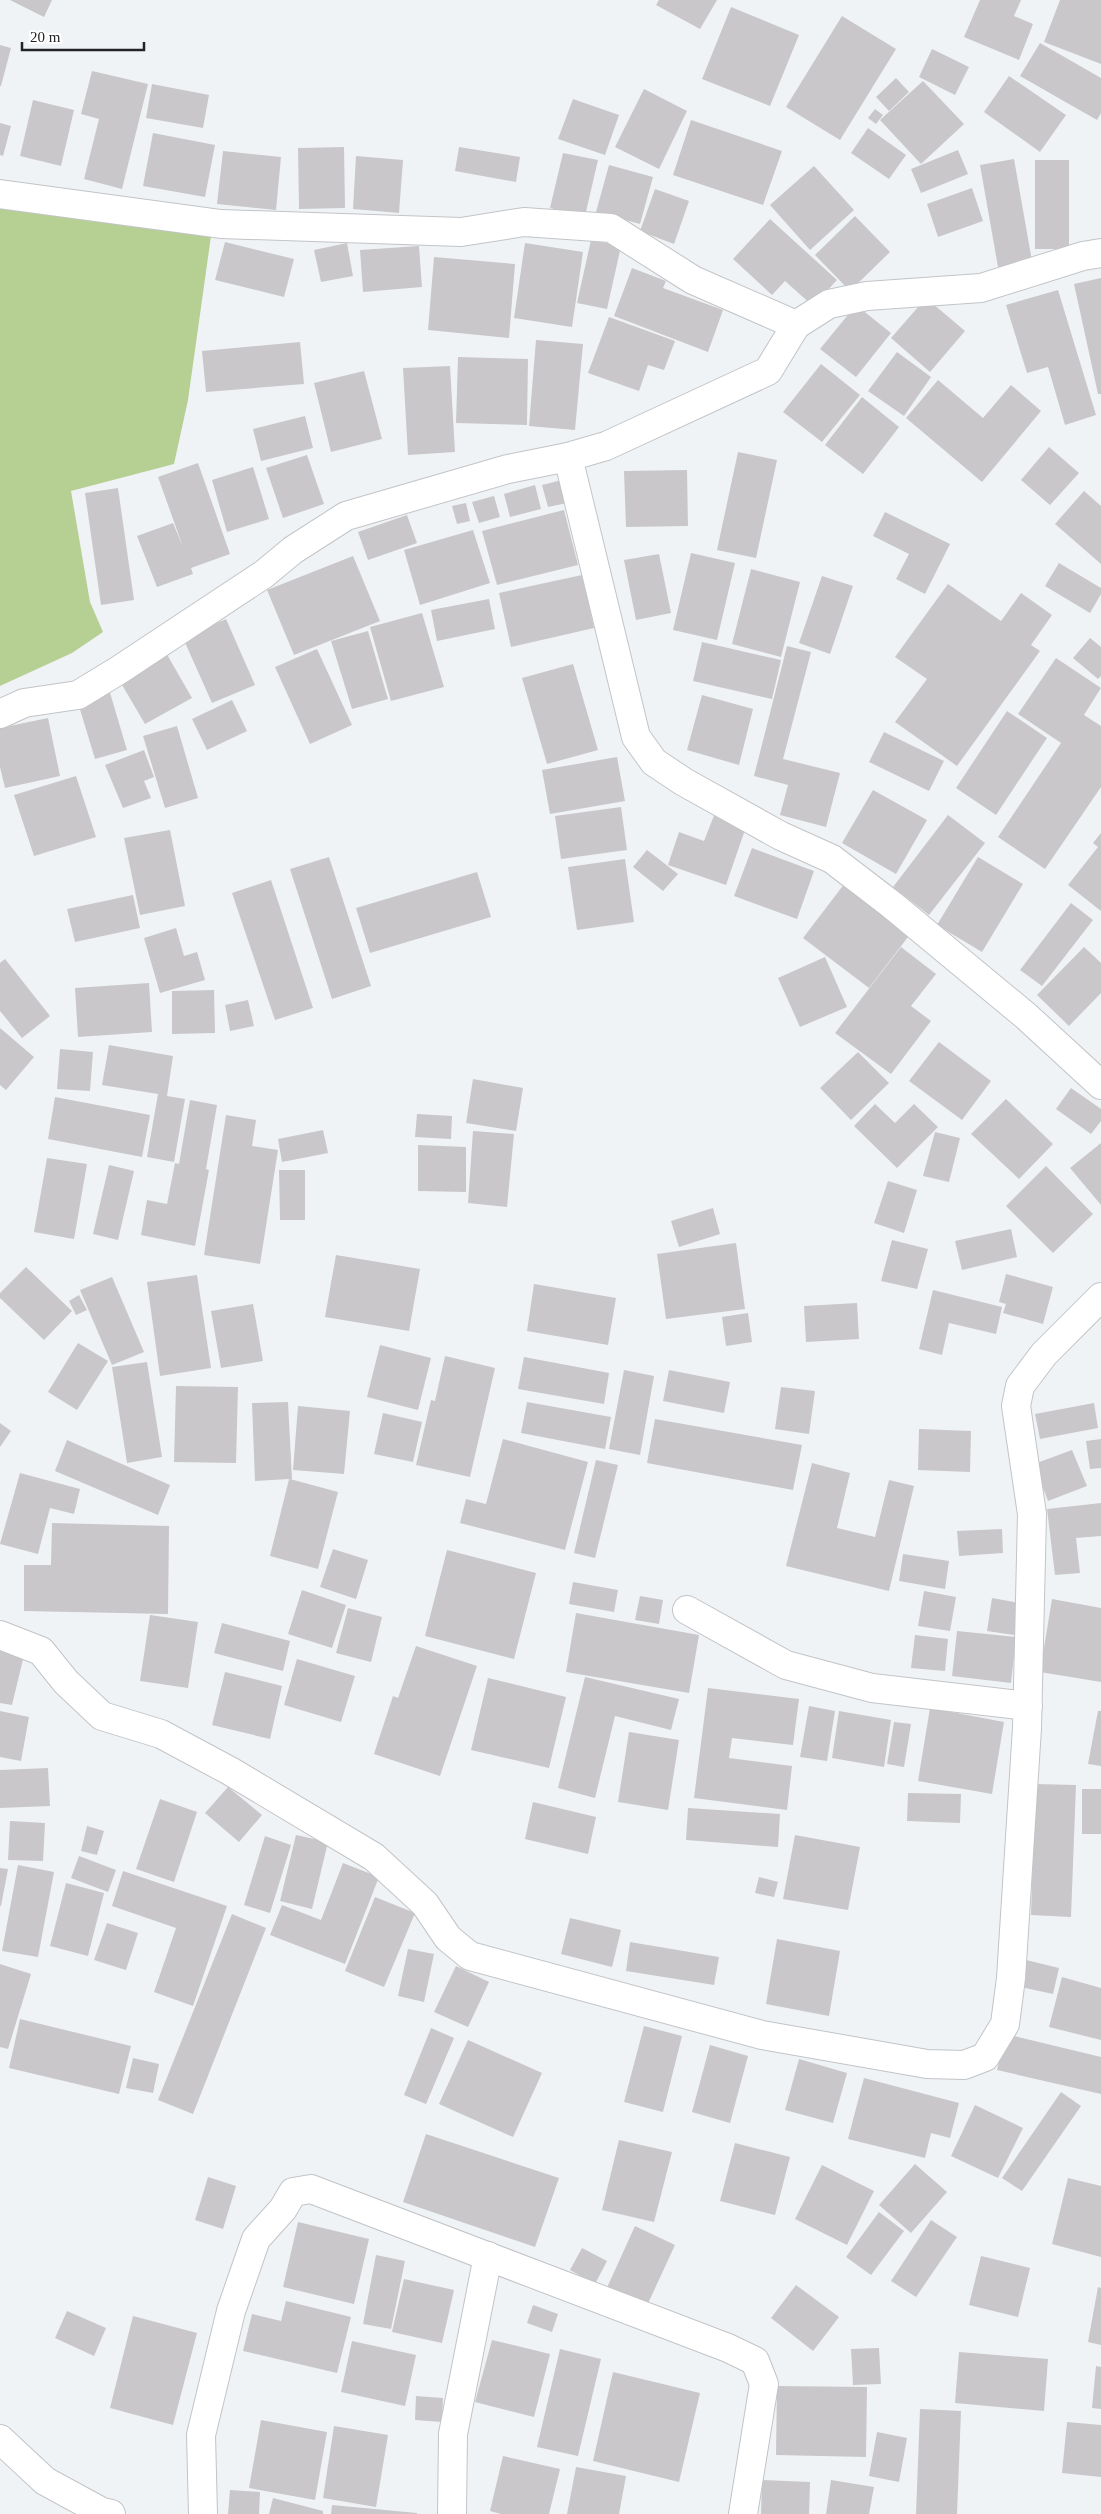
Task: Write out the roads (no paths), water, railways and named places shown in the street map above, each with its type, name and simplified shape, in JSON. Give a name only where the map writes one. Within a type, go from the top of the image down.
[{"type":"street","points":[[0,194],[221,224],[461,232],[524,222],[611,228],[693,280],[796,325]]},
{"type":"street","points":[[0,714],[24,704],[78,695],[256,580],[293,550],[346,516],[508,469],[568,457],[606,446],[768,371],[796,325],[829,304],[867,296],[981,288],[1083,256],[1101,253]]},
{"type":"street","points":[[568,457],[636,736],[654,762],[684,782],[781,836],[832,859],[892,905],[1026,1016],[1101,1085]]},
{"type":"street","points":[[0,1635],[41,1651],[66,1682],[102,1716],[161,1734],[230,1771],[374,1857],[425,1904],[448,1938],[470,1956],[762,2035],[927,2064],[964,2065],[985,2057],[1005,2024],[1011,1978],[1028,1706],[1032,1514],[1016,1406],[1020,1386],[1044,1354],[1101,1297]]},
{"type":"street","points":[[686,1610],[786,1665],[872,1688],[1028,1706]]},
{"type":"street","points":[[203,2514],[201,2435],[231,2311],[256,2239],[283,2209],[293,2192],[311,2189],[728,2348],[755,2361],[764,2384],[743,2514]]},
{"type":"street","points":[[452,2514],[454,2434],[488,2256]]},
{"type":"street","points":[[0,2439],[46,2481],[102,2512],[111,2514]]}]
